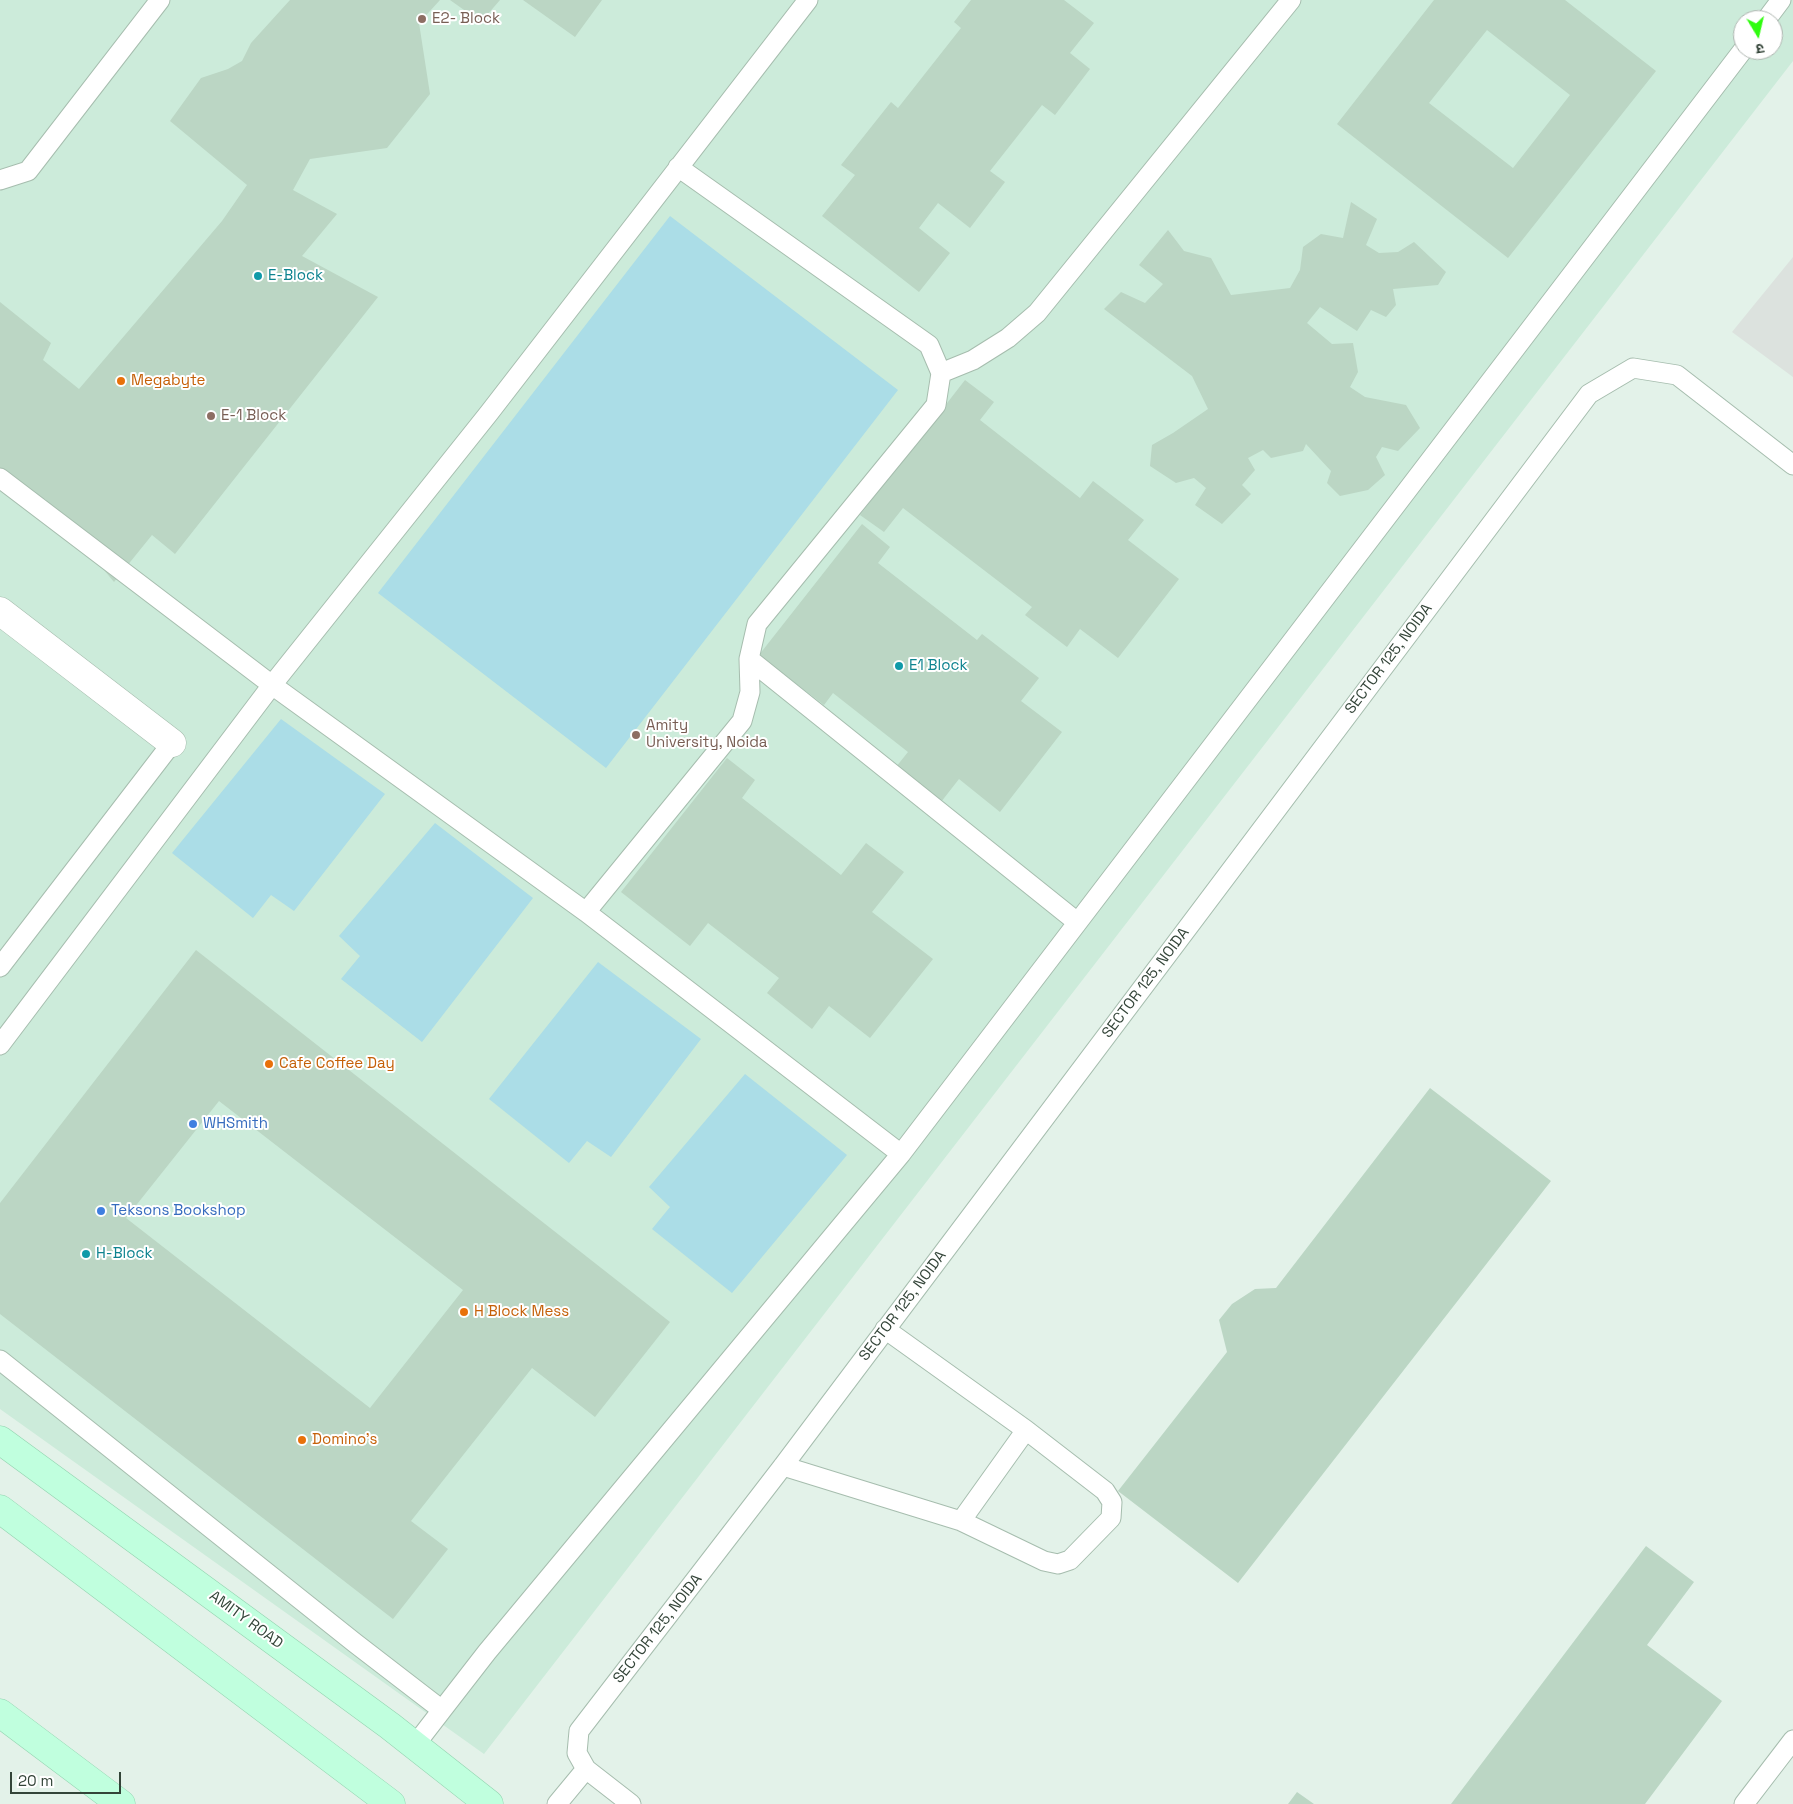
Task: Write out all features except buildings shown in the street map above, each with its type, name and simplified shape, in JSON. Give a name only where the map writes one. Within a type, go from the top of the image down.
[{"type":"street","points":[[0,610],[172,743]]},
{"type":"street","name":"AMITY ROAD","points":[[0,1440],[415,1745],[488,1804]]},
{"type":"street","points":[[0,1509],[391,1804]]},
{"type":"street","points":[[0,1713],[121,1804]]},
{"type":"lane","points":[[0,180],[28,171],[160,0]]},
{"type":"lane","points":[[0,1045],[272,685],[489,413],[808,0]]},
{"type":"lane","points":[[941,374],[974,360],[1008,338],[1037,313],[1292,0]]},
{"type":"lane","points":[[415,1745],[487,1652],[901,1154],[1735,60]]},
{"type":"lane","points":[[586,912],[742,721],[750,692],[749,659],[757,624],[936,405],[941,374],[929,345],[678,167]]},
{"type":"lane","name":"SECTOR 125, NOIDA","points":[[586,1769],[577,1752],[579,1731],[783,1466],[1589,394],[1633,368],[1677,375],[1793,465]]},
{"type":"lane","points":[[0,478],[272,685],[586,912],[901,1154]]},
{"type":"lane","points":[[749,659],[1077,922]]},
{"type":"lane","points":[[0,967],[172,743]]},
{"type":"lane","points":[[783,1466],[961,1521],[1044,1561],[1058,1564],[1070,1560],[1111,1518],[1112,1502],[1105,1491],[1026,1430],[885,1329]]},
{"type":"lane","points":[[0,1360],[442,1710]]},
{"type":"lane","points":[[961,1521],[1026,1430]]},
{"type":"lane","points":[[1744,1804],[1793,1740]]},
{"type":"lane","points":[[557,1804],[586,1769],[631,1804]]},
{"type":"shaded area","name":"Amity University, Noida","points":[[0,0],[1793,0],[1793,61],[484,1754],[0,1409]]},
{"type":"shaded area","points":[[670,216],[898,390],[606,768],[378,593]]},
{"type":"shaded area","points":[[1793,257],[1793,377],[1732,332]]},
{"type":"shaded area","points":[[281,719],[385,794],[294,911],[271,895],[253,918],[172,853]]},
{"type":"shaded area","points":[[435,823],[533,898],[422,1042],[341,979],[360,956],[339,936]]},
{"type":"shaded area","points":[[598,962],[701,1039],[611,1157],[587,1141],[569,1163],[489,1099]]},
{"type":"shaded area","points":[[745,1074],[847,1155],[732,1293],[652,1229],[670,1207],[649,1187]]},
{"type":"place","name":"E2- Block","points":[[422,19]]},
{"type":"place","name":"E-Block","points":[[258,276]]},
{"type":"place","name":"Megabyte","points":[[121,381]]},
{"type":"place","name":"E-1 Block","points":[[211,416]]},
{"type":"place","name":"E1 Block","points":[[899,666]]},
{"type":"place","name":"Amity University, Noida","points":[[636,735]]},
{"type":"place","name":"Cafe Coffee Day","points":[[269,1064]]},
{"type":"place","name":"WHSmith","points":[[193,1124]]},
{"type":"place","name":"Teksons Bookshop","points":[[101,1211]]},
{"type":"place","name":"H-Block","points":[[86,1254]]},
{"type":"place","name":"H Block Mess","points":[[464,1312]]},
{"type":"place","name":"Domino's","points":[[302,1440]]}]
